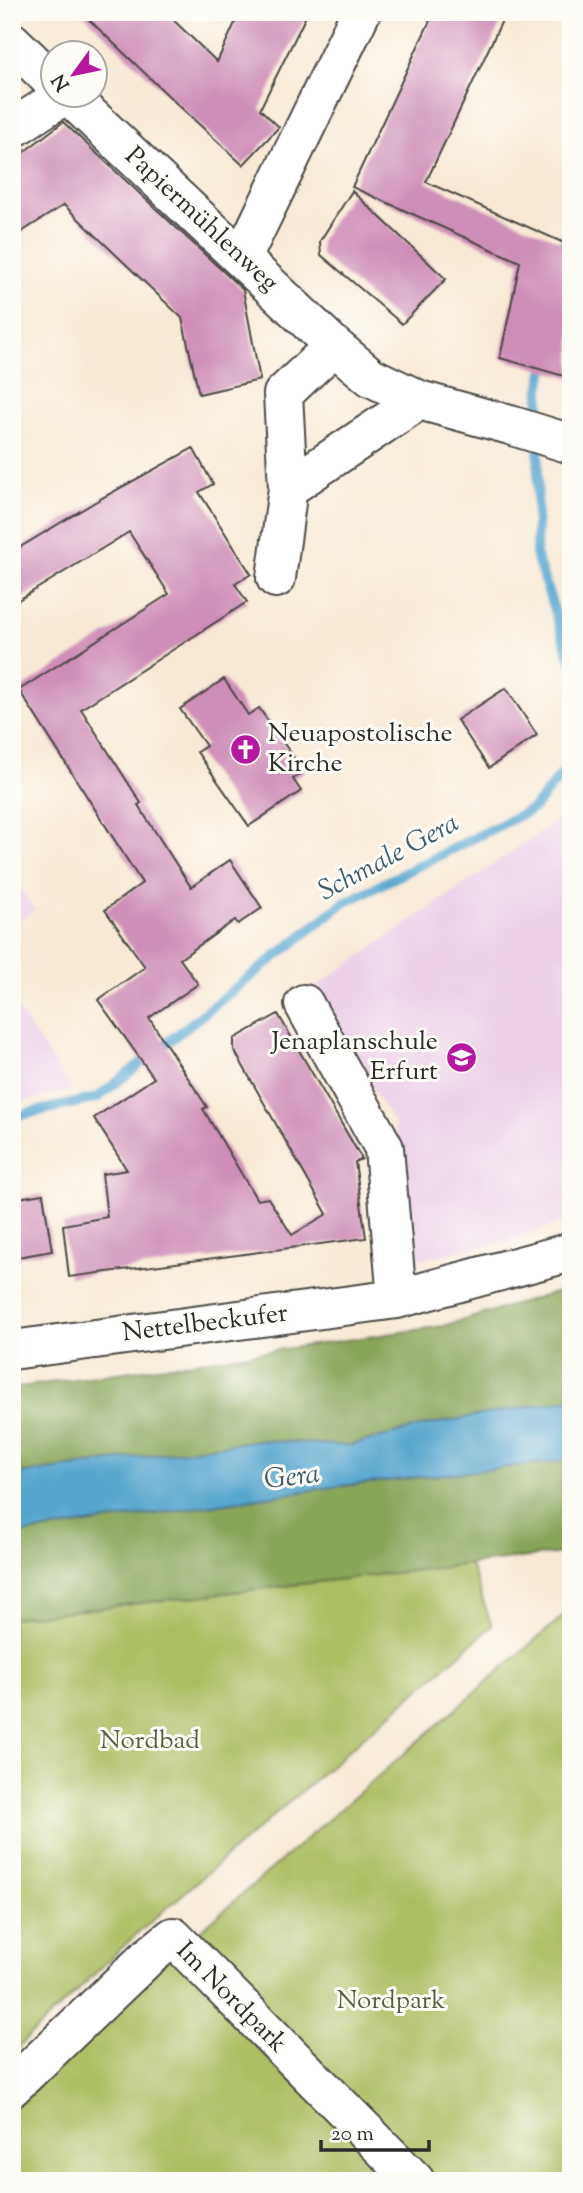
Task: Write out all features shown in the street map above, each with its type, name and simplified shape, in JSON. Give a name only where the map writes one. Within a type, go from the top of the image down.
[{"type":"street","points":[[242,258],[360,12]]},
{"type":"street","points":[[12,42],[38,67]]},
{"type":"street","points":[[12,129],[44,108]]},
{"type":"street","name":"Papiermühlenweg","points":[[81,108],[334,346],[371,377],[419,400],[571,444]]},
{"type":"street","points":[[276,578],[288,488],[283,394],[334,346]]},
{"type":"street","points":[[288,488],[419,400]]},
{"type":"street","points":[[304,1004],[384,1148],[397,1299]]},
{"type":"street","name":"Nettelbeckufer","points":[[12,1350],[397,1299],[571,1252]]},
{"type":"street","name":"Im Nordpark","points":[[12,2087],[147,1958],[173,1937],[415,2181]]},
{"type":"shaded area","name":"Jenaplanschule Erfurt","points":[[571,811],[571,1219],[511,1240],[411,1261],[394,1122],[308,992]]},
{"type":"shaded area","points":[[12,876],[35,910],[12,925]]},
{"type":"shaded area","points":[[12,1001],[72,1090],[12,1104]]},
{"type":"green space","points":[[571,1288],[571,1399],[431,1424],[348,1446],[259,1440],[12,1475],[12,1388],[443,1326]]},
{"type":"green space","points":[[571,1458],[571,1552],[12,1618],[12,1535],[333,1487]]},
{"type":"green space","name":"Nordbad","points":[[470,1564],[492,1626],[130,1940],[12,2053],[12,1618]]},
{"type":"green space","name":"Nordpark","points":[[571,1609],[571,2181],[12,2181],[12,2107],[133,1989]]},
{"type":"water","name":"Gera","points":[[571,1399],[571,1458],[561,1461],[333,1487],[12,1535],[12,1475],[259,1440],[348,1446],[431,1424]]},
{"type":"building","points":[[81,12],[165,12],[217,62],[240,12],[308,12],[260,109],[279,127],[243,165]]},
{"type":"building","points":[[434,12],[506,12],[426,182],[571,246],[571,378],[500,358],[520,262],[352,187]]},
{"type":"building","points":[[63,122],[243,290],[260,380],[199,394],[182,318],[64,205],[12,238],[12,161]]},
{"type":"building","points":[[352,191],[446,279],[402,324],[321,255],[320,241]]},
{"type":"building","points":[[193,448],[213,484],[199,492],[251,574],[235,584],[247,602],[81,709],[191,887],[230,860],[262,908],[238,924],[235,920],[180,959],[198,984],[149,1018],[207,1107],[203,1109],[257,1200],[268,1198],[292,1235],[327,1214],[234,1050],[234,1039],[278,1014],[362,1159],[355,1162],[366,1238],[69,1277],[63,1225],[107,1217],[102,1174],[127,1170],[94,1118],[154,1078],[98,1000],[145,967],[105,910],[142,883],[19,690],[169,594],[129,532],[12,604],[12,552],[100,499]]},
{"type":"building","name":"Neuapostolische Kirche","points":[[224,679],[248,715],[259,708],[304,772],[293,779],[301,791],[249,826],[197,752],[206,746],[180,709]]},
{"type":"building","points":[[506,688],[537,735],[489,768],[457,720]]},
{"type":"building","points":[[43,1194],[52,1251],[12,1258],[12,1199]]},
{"type":"waterway","name":"Schmale Gera","points":[[563,256],[571,210]]},
{"type":"waterway","name":"Schmale Gera","points":[[546,358],[540,390],[536,556],[571,660]]},
{"type":"waterway","name":"Schmale Gera","points":[[12,1117],[97,1098],[342,904],[534,808],[571,763]]},
{"type":"place","name":"Neuapostolische Kirche","points":[[245,749]]},
{"type":"place","name":"Jenaplanschule Erfurt","points":[[461,1057]]}]
